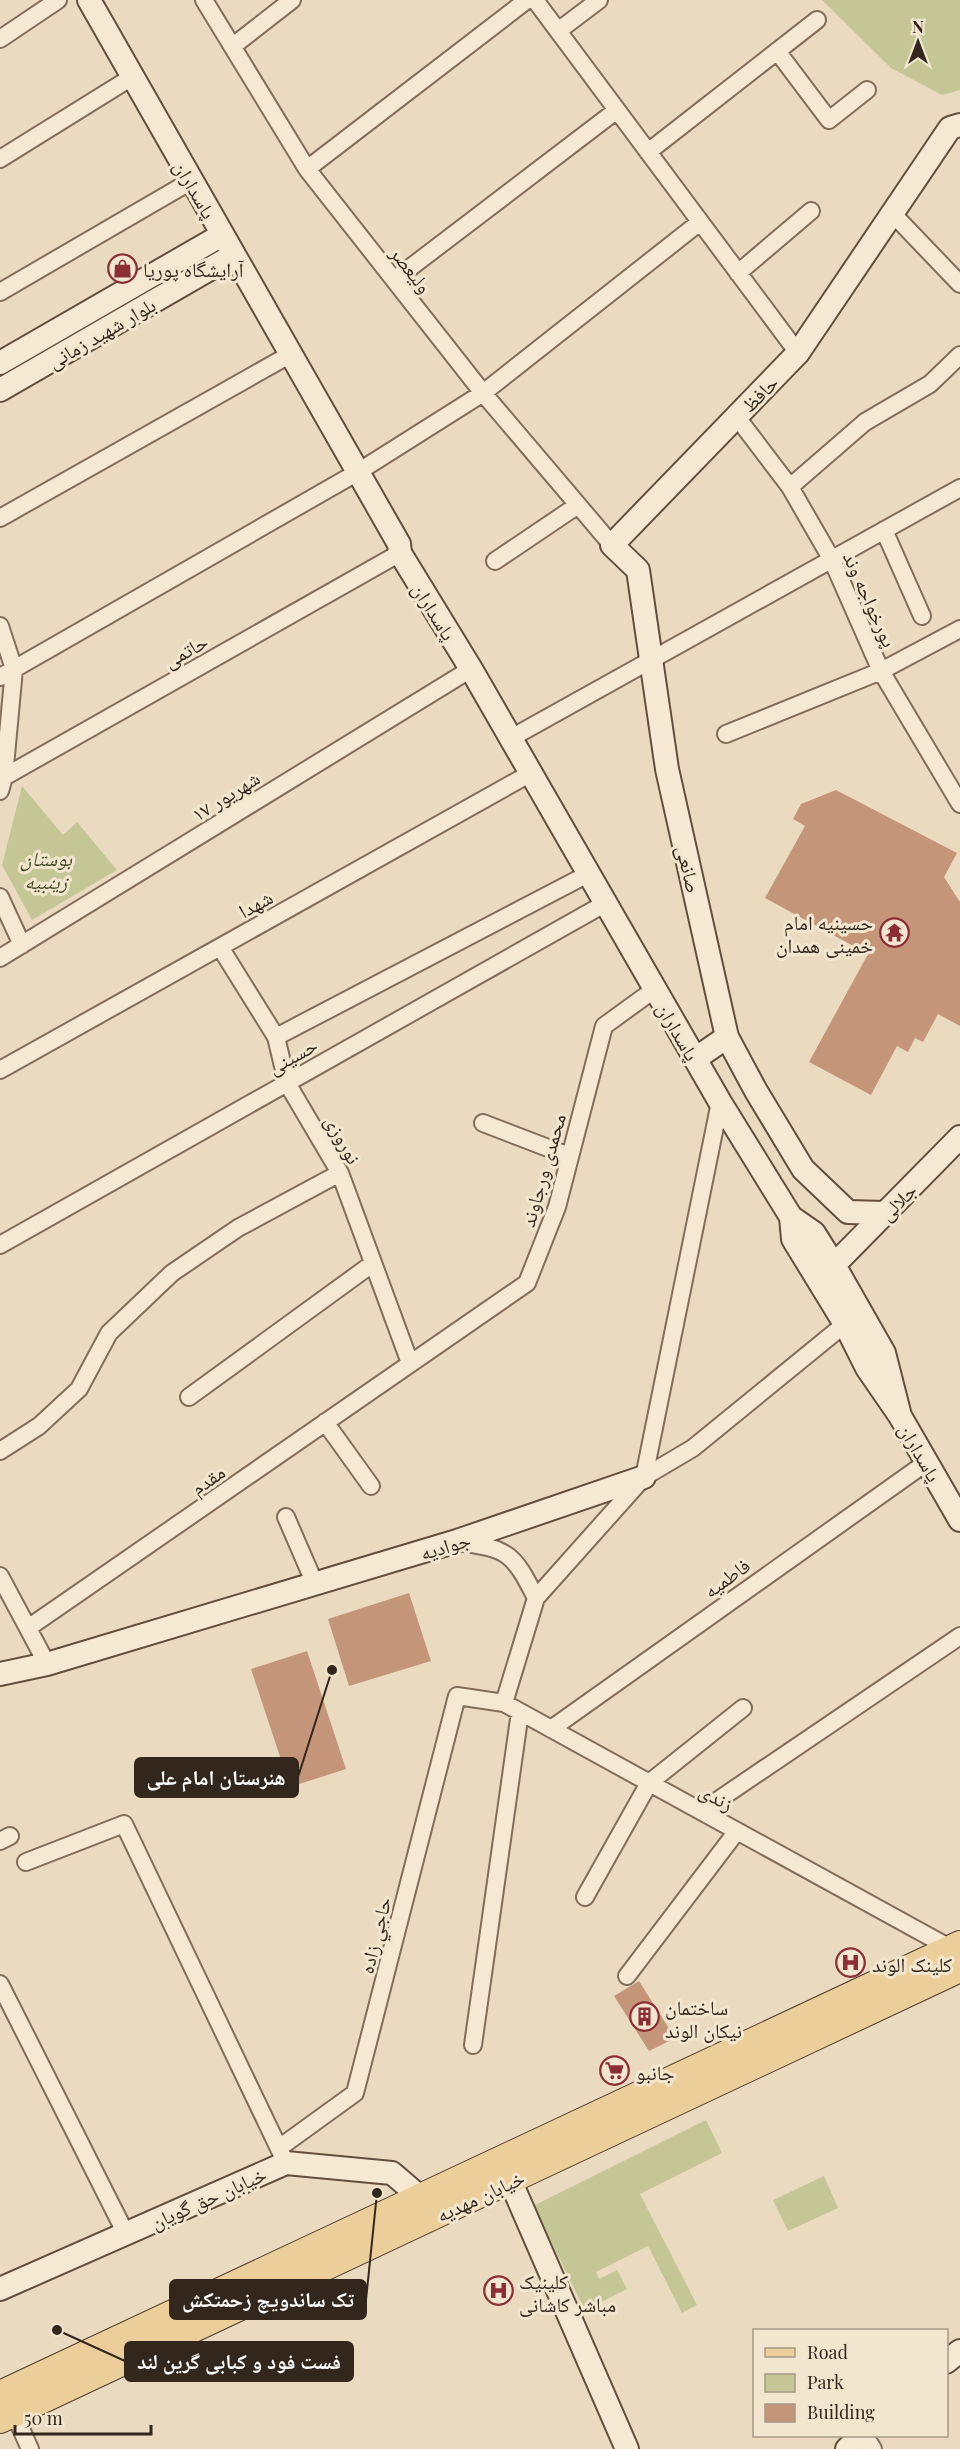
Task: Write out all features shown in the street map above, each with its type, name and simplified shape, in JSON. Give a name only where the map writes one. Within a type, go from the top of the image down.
[{"type":"main road","name":"پاسداران","points":[[89,0],[399,544],[400,553],[471,669],[720,1102],[790,1217],[793,1239],[845,1324],[867,1368],[900,1416],[960,1520]]},
{"type":"main road","name":"حافظ","points":[[612,545],[798,353],[950,128],[960,125]]},
{"type":"main road","name":"بلوار شهید زمانی","points":[[0,363],[222,235]]},
{"type":"main road","name":"بلوار شهید زمانی","points":[[0,390],[234,255]]},
{"type":"main road","points":[[612,545],[638,570],[651,661]]},
{"type":"main road","name":"صانعی","points":[[651,661],[667,769],[728,1037],[756,1091],[802,1169],[848,1212],[885,1213]]},
{"type":"main road","points":[[695,1059],[728,1037]]},
{"type":"main road","name":"جلالی","points":[[834,1265],[960,1137]]},
{"type":"main road","name":"پاسداران","points":[[790,1217],[814,1233],[884,1353],[900,1416]]},
{"type":"main road","name":"جوادیه","points":[[0,1674],[47,1664],[457,1541],[644,1477]]},
{"type":"main road","name":"خیابان مهدیه","points":[[4,2409],[510,2180],[957,1954]]},
{"type":"main road","name":"خیابان مهدیه","points":[[4,2409],[420,2197],[957,1954]]},
{"type":"main road","name":"خیابان حق گویان","points":[[0,2289],[126,2234],[282,2155],[392,2174],[420,2197]]},
{"type":"main road","points":[[510,2180],[627,2449]]},
{"type":"main road","points":[[948,2360],[960,2351]]},
{"type":"main road","points":[[847,2449],[862,2437]]},
{"type":"street","points":[[0,39],[58,0]]},
{"type":"street","name":"ولیعصر","points":[[204,0],[307,169],[483,393],[612,545]]},
{"type":"street","points":[[232,46],[292,0]]},
{"type":"street","points":[[307,169],[527,0]]},
{"type":"street","points":[[534,0],[798,353]]},
{"type":"street","points":[[558,32],[599,0]]},
{"type":"street","points":[[648,152],[817,20]]},
{"type":"street","points":[[777,51],[829,120],[867,90]]},
{"type":"street","points":[[0,159],[132,77]]},
{"type":"street","points":[[394,280],[617,110]]},
{"type":"street","points":[[0,292],[191,181]]},
{"type":"street","points":[[738,273],[811,211]]},
{"type":"street","points":[[892,213],[953,262],[960,284]]},
{"type":"street","points":[[7,673],[358,472],[483,393],[700,222]]},
{"type":"street","points":[[0,518],[291,354]]},
{"type":"street","points":[[789,487],[865,422],[930,384],[960,355]]},
{"type":"street","name":"پورخواجه وند","points":[[736,416],[789,487],[832,560],[881,671],[960,804]]},
{"type":"street","points":[[511,738],[960,489]]},
{"type":"street","points":[[495,561],[579,505]]},
{"type":"street","points":[[884,530],[922,616]]},
{"type":"street","name":"حاتمی","points":[[2,784],[400,553]]},
{"type":"street","points":[[0,626],[7,673],[2,784]]},
{"type":"street","points":[[726,734],[881,671],[958,633]]},
{"type":"street","name":"۱۷ شهریور","points":[[0,958],[471,669]]},
{"type":"street","name":"شهدا","points":[[0,1070],[531,773]]},
{"type":"street","points":[[276,1037],[590,873]]},
{"type":"street","points":[[0,897],[22,945]]},
{"type":"street","name":"حسینی","points":[[0,1245],[606,903]]},
{"type":"street","name":"نوروزی","points":[[220,947],[276,1037],[287,1083],[340,1173],[410,1363]]},
{"type":"street","name":"محمدی ورجاوند","points":[[410,1363],[527,1283],[557,1207],[604,1026],[655,988]]},
{"type":"street","points":[[504,1703],[536,1598],[644,1477],[720,1102]]},
{"type":"street","points":[[483,1123],[569,1156]]},
{"type":"street","points":[[0,1451],[39,1426],[79,1389],[109,1333],[172,1273],[238,1228],[340,1173]]},
{"type":"street","points":[[189,1397],[372,1264]]},
{"type":"street","name":"جوادیه","points":[[644,1477],[693,1448],[845,1324]]},
{"type":"street","name":"مقدم","points":[[28,1628],[410,1363]]},
{"type":"street","points":[[326,1422],[371,1486]]},
{"type":"street","name":"فاطمیه","points":[[551,1729],[927,1462]]},
{"type":"street","points":[[286,1517],[315,1584]]},
{"type":"street","points":[[457,1541],[488,1546],[508,1554],[523,1572],[536,1598]]},
{"type":"street","points":[[0,1576],[47,1664]]},
{"type":"street","points":[[702,1811],[960,1636]]},
{"type":"street","name":"زندی","points":[[457,1696],[504,1703],[957,1954]]},
{"type":"street","name":"حاجي زاده","points":[[282,2155],[356,2093],[457,1696]]},
{"type":"street","points":[[585,1897],[649,1783],[743,1708]]},
{"type":"street","points":[[473,2045],[520,1712]]},
{"type":"street","points":[[26,1862],[124,1824],[282,2155]]},
{"type":"street","points":[[627,1976],[737,1831]]},
{"type":"street","points":[[0,1984],[126,2234]]},
{"type":"street","points":[[4,2409],[30,2449]]},
{"type":"street","points":[[864,2437],[873,2449]]},
{"type":"green space","points":[[822,0],[960,0],[960,90],[942,95],[891,68]]},
{"type":"green space","name":"بوستان زینبیه","points":[[22,786],[63,835],[77,822],[117,870],[32,920],[2,865]]},
{"type":"green space","points":[[706,2120],[722,2153],[640,2194],[697,2305],[682,2313],[648,2246],[596,2272],[599,2279],[617,2270],[627,2289],[585,2310],[533,2206]]},
{"type":"green space","points":[[824,2176],[838,2208],[788,2231],[773,2200]]},
{"type":"building","name":"حسینیه امام خمینی همدان","points":[[836,790],[957,853],[944,877],[960,902],[960,1026],[938,1014],[923,1042],[915,1038],[908,1052],[897,1046],[871,1095],[809,1062],[868,954],[765,898],[805,826],[793,819],[801,804]]},
{"type":"building","points":[[409,1593],[431,1661],[349,1686],[328,1619]]},
{"type":"building","points":[[307,1651],[346,1769],[290,1787],[251,1669]]},
{"type":"building","name":"ساختمان نیکان الوند","points":[[639,1981],[675,2038],[649,2051],[614,1996]]},
{"type":"place","name":"آرایشگاه پوریا","points":[[122,268]]},
{"type":"place","name":"حسینیه امام خمینی همدان","points":[[894,932]]},
{"type":"place","name":"هنرستان امام علی","points":[[332,1670]]},
{"type":"place","name":"کلینک الوند","points":[[851,1963]]},
{"type":"place","name":"ساختمان نیکان الوند","points":[[644,2017]]},
{"type":"place","name":"جانبو","points":[[615,2071]]},
{"type":"place","name":"تک ساندویچ زحمتکش","points":[[377,2193]]},
{"type":"place","name":"کلینیک مباشر کاشانی","points":[[498,2291]]},
{"type":"place","name":"فست فود و کبابی گرين لند","points":[[57,2330]]}]
